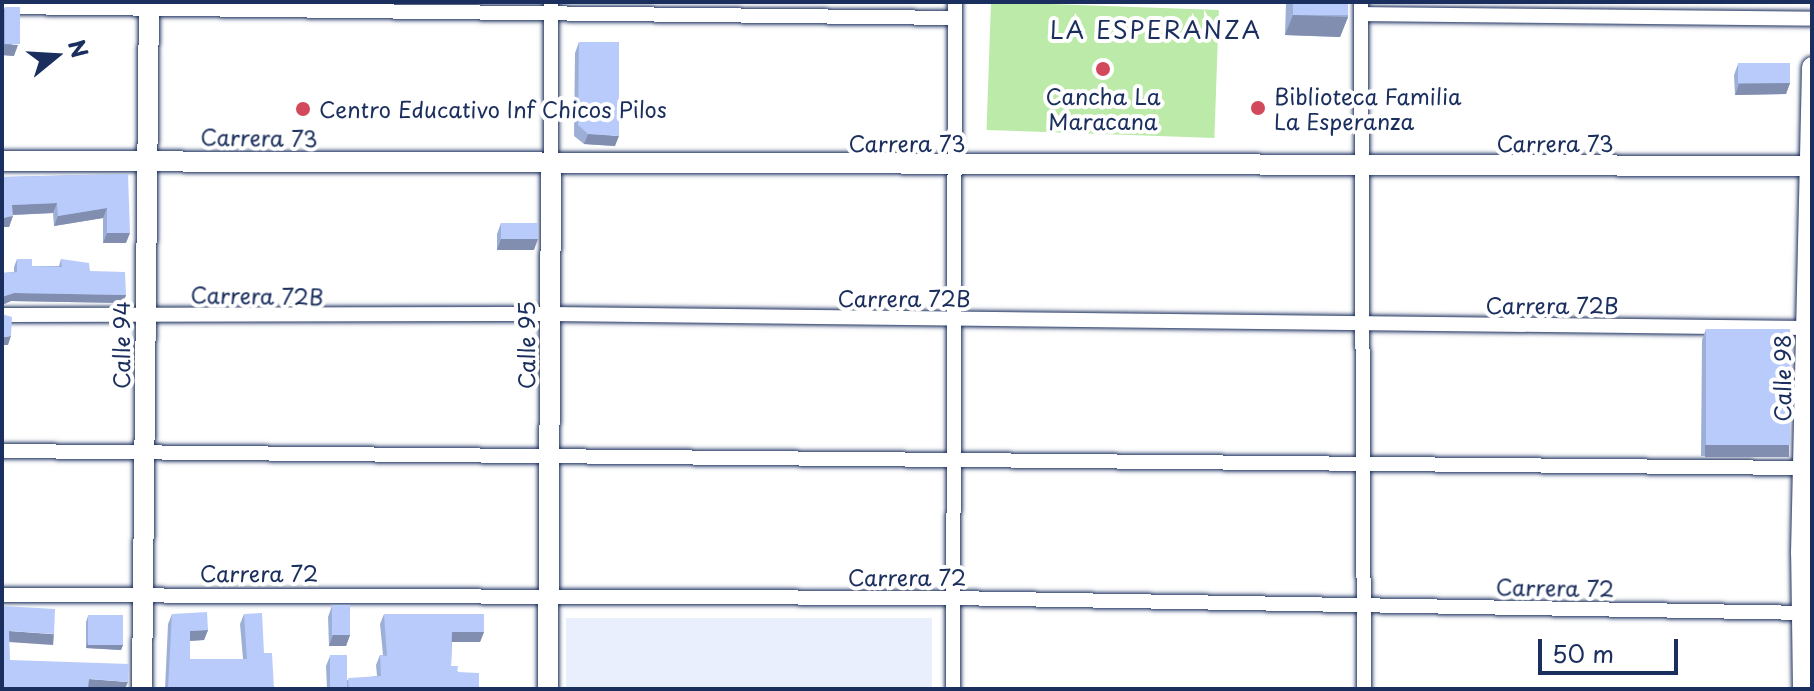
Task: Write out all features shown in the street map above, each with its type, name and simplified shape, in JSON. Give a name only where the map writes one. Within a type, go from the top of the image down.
[{"type":"street","points":[[953,689],[950,598],[956,320],[955,2]]},
{"type":"street","name":"Calle 94","points":[[142,689],[149,5]]},
{"type":"street","points":[[2,7],[551,7],[955,18]]},
{"type":"street","name":"Calle 95","points":[[548,689],[551,7]]},
{"type":"street","points":[[1364,689],[1361,8],[1812,19]]},
{"type":"street","name":"Calle 98","points":[[1803,689],[1808,613],[1808,500],[1804,468],[1809,389],[1806,328],[1812,67]]},
{"type":"street","name":"Carrera 73","points":[[2,161],[148,159],[956,167],[1810,166]]},
{"type":"street","name":"Carrera 72B","points":[[2,315],[551,314],[1364,326],[1806,328]]},
{"type":"street","points":[[2,451],[347,457],[550,454],[952,457],[1804,468]]},
{"type":"street","name":"Carrera 72","points":[[2,595],[950,598],[1808,613]]},
{"type":"shaded area","points":[[566,618],[932,618],[932,689],[566,689]]},
{"type":"green space","name":"Cancha La Maracana","points":[[991,2],[1219,10],[1214,138],[987,130]]},
{"type":"building","points":[[1293,2],[1348,2],[1348,15],[1293,15]]},
{"type":"building","points":[[5,7],[20,7],[20,44],[5,44]]},
{"type":"building","points":[[579,42],[619,42],[619,136],[588,134],[578,125]]},
{"type":"building","points":[[1738,63],[1790,63],[1790,83],[1738,83]]},
{"type":"building","points":[[128,174],[130,233],[107,233],[107,208],[58,216],[57,203],[12,205],[13,216],[2,218],[2,177]]},
{"type":"building","points":[[501,223],[538,223],[538,239],[501,239]]},
{"type":"building","points":[[17,259],[32,259],[32,266],[62,267],[61,259],[89,263],[90,271],[125,272],[126,295],[14,293],[2,297],[2,273],[17,272]]},
{"type":"building","points":[[2,314],[12,317],[11,336],[2,337]]},
{"type":"building","points":[[1706,329],[1790,329],[1790,445],[1706,445]]},
{"type":"building","points":[[332,605],[350,605],[350,635],[332,635]]},
{"type":"building","points":[[2,606],[55,609],[54,634],[9,631],[10,660],[129,664],[128,682],[89,679],[88,689],[2,689]]},
{"type":"building","points":[[207,612],[208,630],[190,631],[190,659],[247,659],[244,614],[262,613],[264,653],[272,653],[274,689],[168,689],[172,614]]},
{"type":"building","points":[[384,614],[484,614],[484,632],[452,632],[451,666],[458,666],[457,672],[479,673],[479,689],[349,689],[348,678],[381,676],[380,655],[387,656]]},
{"type":"building","points":[[88,615],[123,615],[123,645],[88,645]]},
{"type":"building","points":[[330,655],[347,655],[347,688],[330,688]]},
{"type":"place","name":"Cancha La Maracana","points":[[1103,69]]},
{"type":"place","name":"Biblioteca Familia La Esperanza","points":[[1258,108]]},
{"type":"place","name":"Centro Educativo Inf Chicos Pilos","points":[[303,109]]},
{"type":"district","name":"LA ESPERANZA","points":[[1156,30]]}]
